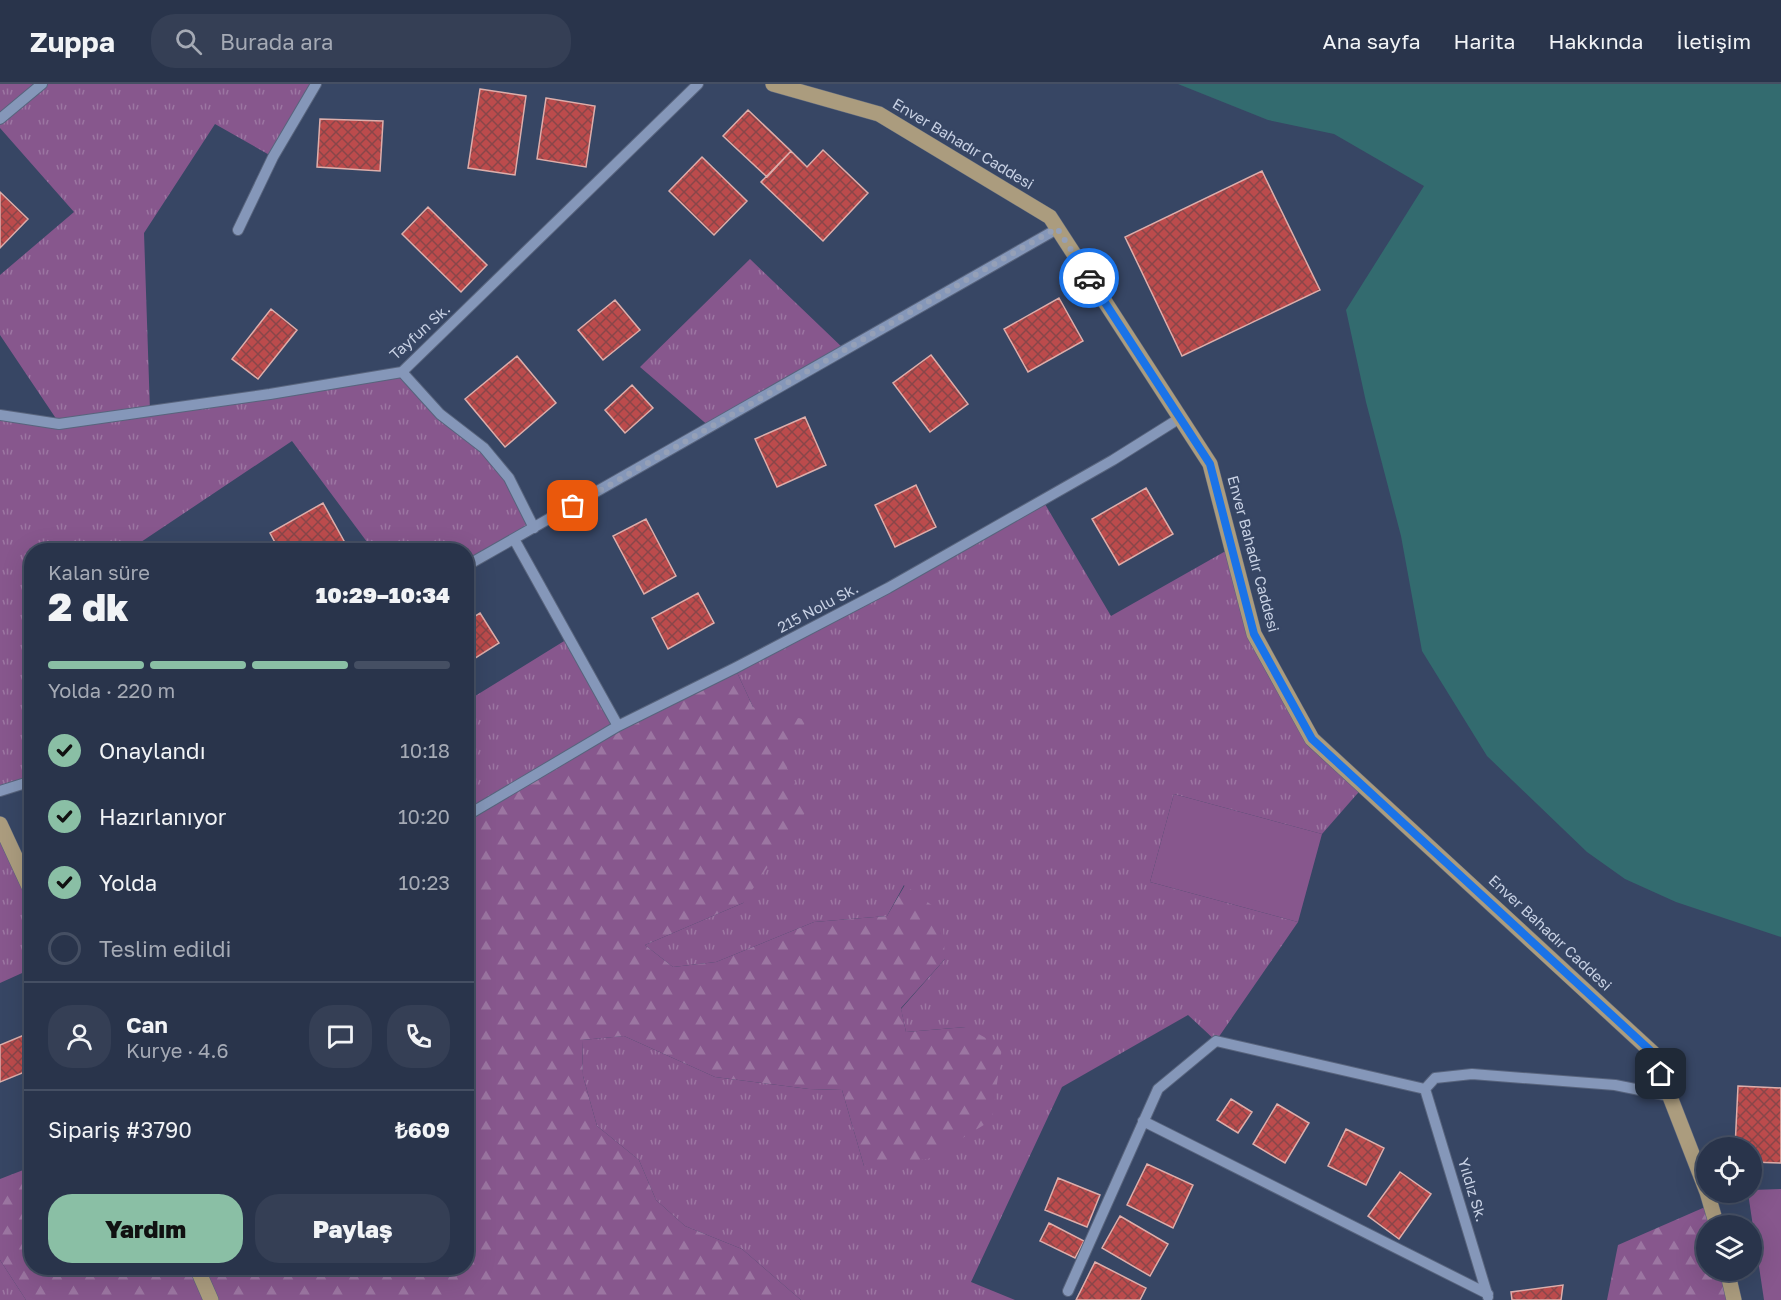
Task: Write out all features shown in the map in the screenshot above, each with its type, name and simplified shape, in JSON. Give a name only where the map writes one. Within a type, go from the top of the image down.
[{"type":"main road","name":"Enver Bahadır Caddesi","points":[[773,84],[879,114],[1050,217],[1210,464],[1254,634],[1312,739],[1653,1053],[1696,1163]]},
{"type":"main road","points":[[0,824],[24,876]]},
{"type":"main road","points":[[200,1275],[211,1300]]},
{"type":"main road","points":[[1730,1281],[1734,1300]]},
{"type":"street","points":[[0,119],[42,84]]},
{"type":"street","points":[[238,230],[273,157],[316,84]]},
{"type":"street","name":"Tayfun Sk.","points":[[0,415],[59,424],[270,394],[402,372],[698,84]]},
{"type":"street","points":[[474,562],[1057,228]]},
{"type":"street","points":[[402,372],[440,414],[484,448],[510,478],[534,528]]},
{"type":"street","name":"215 Nolu Sk.","points":[[474,811],[618,726],[888,588],[1113,460],[1180,418]]},
{"type":"street","points":[[514,539],[618,726]]},
{"type":"street","points":[[0,791],[24,784]]},
{"type":"street","points":[[1068,1291],[1158,1089],[1216,1041],[1425,1089],[1435,1078],[1472,1074],[1615,1085],[1670,1096]]},
{"type":"street","name":"Yıldız Sk.","points":[[1425,1089],[1488,1297]]},
{"type":"street","points":[[1143,1121],[1488,1297]]},
{"type":"green space","points":[[0,84],[316,84],[273,157],[215,124],[144,233],[150,411],[402,372],[509,478],[534,528],[474,562],[474,543],[368,543],[292,441],[139,543],[24,543],[24,783],[0,791],[0,415],[59,423],[0,335],[0,275],[74,212],[0,128]]},
{"type":"green space","points":[[750,259],[845,350],[710,427],[640,367]]},
{"type":"green space","points":[[1042,499],[1111,616],[1231,548],[1254,634],[1312,739],[1364,786],[1322,834],[1174,794],[1150,882],[1298,922],[1216,1041],[1188,1015],[1062,1087],[971,1282],[1015,1300],[801,1300],[742,1249],[685,1226],[656,1200],[639,1160],[597,1126],[583,1076],[582,1040],[624,1036],[715,1077],[809,1089],[842,1090],[864,1166],[966,1027],[906,1032],[901,1009],[945,959],[904,885],[887,916],[814,922],[716,962],[673,967],[645,945],[743,903],[787,768],[753,707],[735,668]]},
{"type":"green space","points":[[569,638],[618,726],[474,812],[474,697]]},
{"type":"green space","points":[[735,668],[753,707],[806,720],[787,768],[809,807],[743,903],[645,945],[673,967],[716,962],[814,922],[887,916],[905,885],[942,913],[945,959],[901,1008],[906,1032],[966,1027],[1002,1047],[992,1120],[928,1159],[864,1166],[842,1090],[809,1089],[715,1077],[624,1036],[582,1040],[583,1076],[597,1126],[639,1160],[656,1200],[685,1226],[742,1249],[801,1300],[26,1300],[0,1260],[0,1179],[24,1170],[24,1275],[474,1275],[474,812],[618,726]]},
{"type":"green space","points":[[1174,794],[1322,834],[1298,922],[1150,882]]},
{"type":"green space","points":[[0,824],[24,876],[24,972],[0,983]]},
{"type":"green space","points":[[1781,1189],[1781,1300],[1764,1300],[1761,1281],[1762,1215],[1751,1215],[1749,1203],[1762,1203],[1762,1190]]},
{"type":"green space","points":[[1712,1204],[1715,1215],[1696,1215],[1696,1281],[1729,1281],[1734,1300],[1607,1300],[1618,1245]]},
{"type":"green space","points":[[0,1260],[26,1300],[0,1300]]},
{"type":"shaded area","points":[[1178,84],[1781,84],[1781,937],[1676,902],[1625,879],[1587,852],[1487,756],[1422,651],[1401,536],[1366,402],[1346,310],[1424,186],[1334,134],[1268,120]]},
{"type":"building","points":[[480,89],[526,96],[515,175],[468,168]]},
{"type":"building","points":[[546,98],[595,106],[586,167],[537,159]]},
{"type":"building","points":[[748,110],[791,151],[767,177],[723,136]]},
{"type":"building","points":[[320,119],[383,121],[380,171],[317,167]]},
{"type":"building","points":[[823,150],[868,193],[823,241],[761,182],[791,151],[807,167]]},
{"type":"building","points":[[702,157],[747,201],[714,235],[669,191]]},
{"type":"building","points":[[1262,171],[1320,290],[1182,356],[1125,237]]},
{"type":"building","points":[[0,192],[28,219],[0,248]]},
{"type":"building","points":[[428,207],[487,265],[461,292],[402,234]]},
{"type":"building","points":[[1059,298],[1083,341],[1028,372],[1004,329]]},
{"type":"building","points":[[615,300],[640,330],[603,360],[578,330]]},
{"type":"building","points":[[271,309],[297,330],[258,379],[232,359]]},
{"type":"building","points":[[931,355],[968,404],[930,432],[893,383]]},
{"type":"building","points":[[517,356],[556,403],[505,447],[465,399]]},
{"type":"building","points":[[632,385],[653,408],[625,433],[605,410]]},
{"type":"building","points":[[805,417],[826,465],[777,487],[755,439]]},
{"type":"building","points":[[916,485],[936,527],[895,547],[875,505]]},
{"type":"building","points":[[1146,488],[1173,534],[1119,565],[1092,519]]},
{"type":"building","points":[[323,503],[345,543],[275,543],[270,533]]},
{"type":"building","points":[[646,519],[676,576],[644,594],[613,536]]},
{"type":"building","points":[[698,593],[714,623],[668,649],[652,618]]},
{"type":"building","points":[[480,613],[499,643],[474,659],[474,617]]},
{"type":"building","points":[[24,1035],[24,1072],[0,1082],[0,1045]]},
{"type":"building","points":[[1738,1086],[1781,1088],[1781,1163],[1762,1162],[1762,1137],[1736,1137]]},
{"type":"building","points":[[1231,1099],[1252,1112],[1238,1133],[1217,1120]]},
{"type":"building","points":[[1277,1104],[1309,1123],[1285,1163],[1253,1144]]},
{"type":"building","points":[[1346,1129],[1384,1148],[1366,1185],[1328,1166]]},
{"type":"building","points":[[1147,1164],[1193,1185],[1173,1228],[1127,1205]]},
{"type":"building","points":[[1400,1172],[1431,1194],[1399,1239],[1368,1216]]},
{"type":"building","points":[[1058,1178],[1100,1195],[1087,1227],[1045,1210]]},
{"type":"building","points":[[1120,1216],[1168,1244],[1150,1276],[1102,1248]]},
{"type":"building","points":[[1049,1223],[1084,1241],[1075,1258],[1040,1241]]},
{"type":"building","points":[[1095,1262],[1146,1288],[1140,1300],[1076,1300]]},
{"type":"building","points":[[1563,1285],[1561,1300],[1512,1300],[1511,1292]]},
{"type":"way so far","points":[[573,506],[1057,228],[1089,278]]},
{"type":"route","points":[[1089,278],[1210,464],[1254,634],[1312,739],[1653,1053],[1661,1074]]}]
